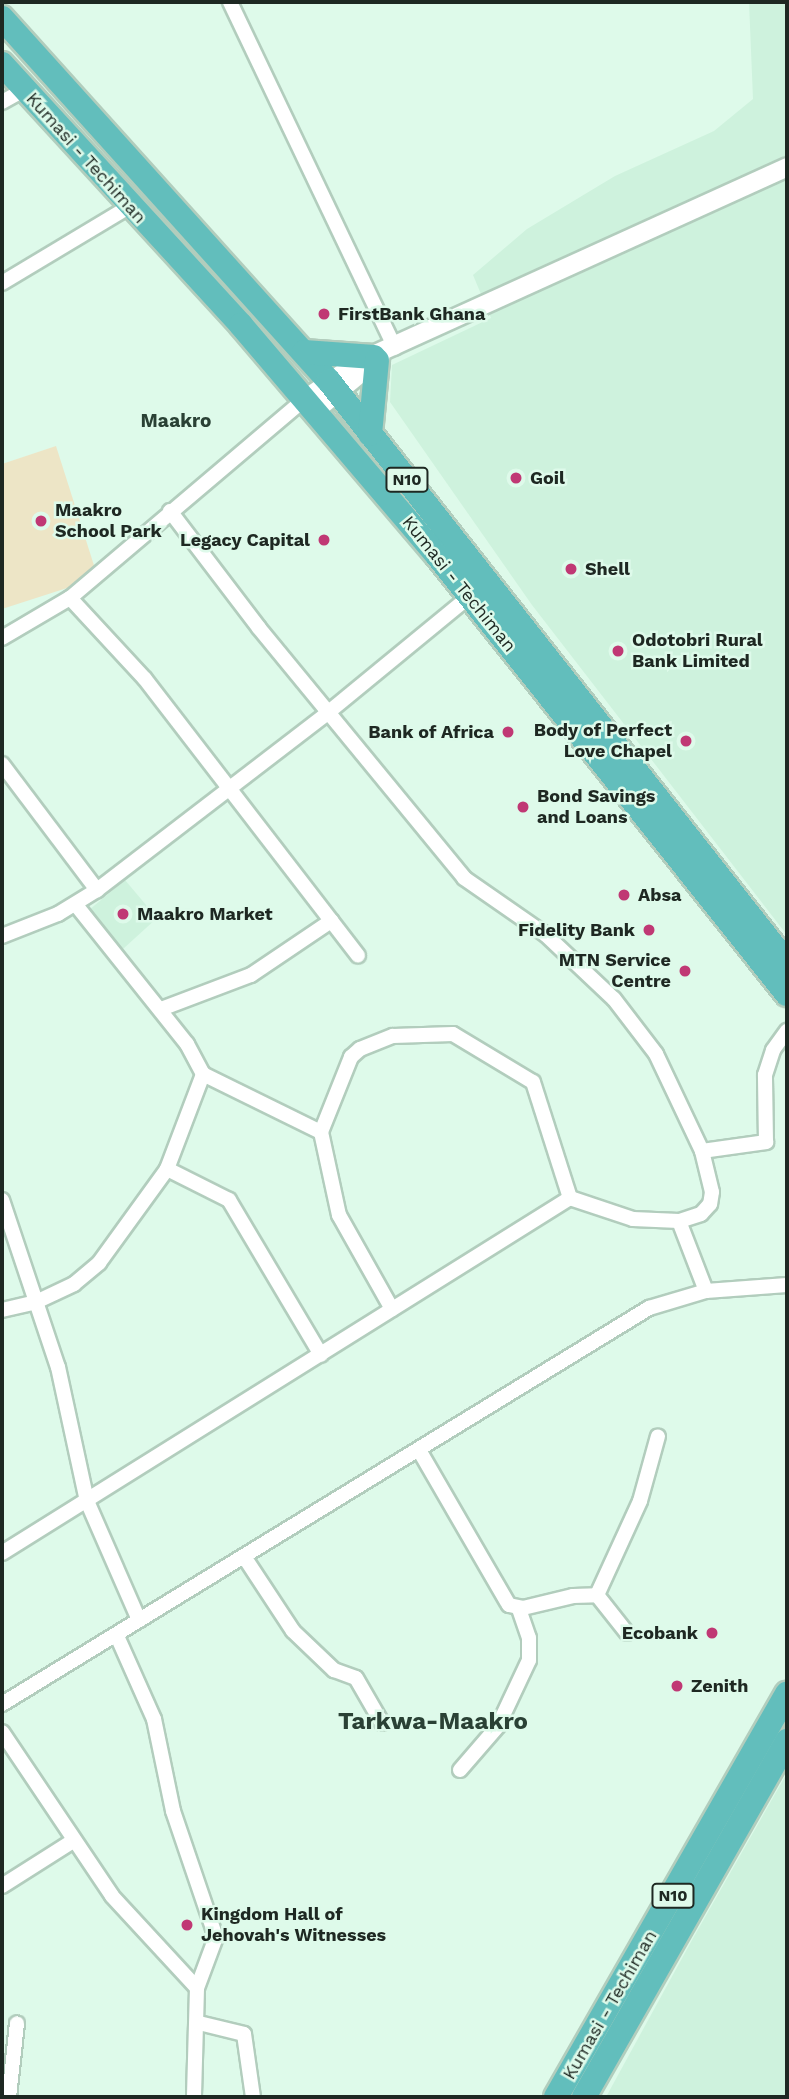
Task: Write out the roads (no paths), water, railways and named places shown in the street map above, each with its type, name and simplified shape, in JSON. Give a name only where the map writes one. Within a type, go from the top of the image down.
[{"type":"highway","name":"N10","points":[[2,18],[333,386],[787,963]]},
{"type":"highway","name":"Kumasi - Techiman","points":[[2,64],[310,405],[470,596],[787,994]]},
{"type":"highway","points":[[304,352],[382,355],[370,433]]},
{"type":"highway","name":"Kumasi - Techiman","points":[[556,2097],[787,1693]]},
{"type":"highway","name":"N10","points":[[584,2097],[787,1741]]},
{"type":"street","points":[[230,2],[382,355]]},
{"type":"street","points":[[2,102],[25,89]]},
{"type":"street","points":[[2,638],[70,598],[170,511],[333,386],[382,355],[787,167]]},
{"type":"street","points":[[2,283],[130,206]]},
{"type":"street","points":[[170,511],[259,628],[330,711],[464,878],[546,935],[614,999],[671,1079],[702,1151],[712,1192],[710,1204],[701,1214],[679,1221],[633,1219],[570,1198]]},
{"type":"street","points":[[2,936],[76,905],[97,890],[330,711],[470,596]]},
{"type":"street","points":[[70,598],[145,679],[358,956]]},
{"type":"street","points":[[2,764],[97,890]]},
{"type":"street","points":[[76,905],[161,1009],[203,1074],[321,1132]]},
{"type":"street","points":[[161,1009],[251,975],[331,921]]},
{"type":"street","points":[[702,1151],[766,1142],[765,1075],[773,1050],[787,1031]]},
{"type":"street","points":[[392,1309],[339,1215],[321,1132],[351,1057],[360,1049],[393,1036],[453,1034],[533,1082],[570,1198]]},
{"type":"street","points":[[2,1310],[36,1302],[86,1276],[167,1169],[203,1074]]},
{"type":"street","points":[[167,1169],[229,1200],[321,1355]]},
{"type":"street","points":[[2,1553],[88,1502],[570,1198]]},
{"type":"street","points":[[2,1200],[66,1400],[88,1502],[139,1620]]},
{"type":"street","points":[[679,1221],[706,1291]]},
{"type":"street","points":[[2,1704],[245,1558],[649,1308],[706,1291],[787,1285]]},
{"type":"street","points":[[597,1595],[640,1501],[658,1436]]},
{"type":"street","points":[[419,1450],[509,1605],[519,1609],[597,1595]]},
{"type":"street","points":[[245,1558],[293,1631],[334,1670],[355,1678],[382,1723]]},
{"type":"street","points":[[597,1595],[627,1633]]},
{"type":"street","points":[[460,1770],[498,1726],[529,1660],[529,1638],[519,1609]]},
{"type":"street","points":[[117,1636],[154,1719],[173,1811],[216,1937],[197,1988],[199,2023],[194,2097]]},
{"type":"street","points":[[2,1732],[112,1896],[197,1988]]},
{"type":"street","points":[[2,1886],[74,1841]]},
{"type":"street","points":[[9,2097],[18,2023]]},
{"type":"street","points":[[199,2023],[244,2034],[253,2097]]},
{"type":"place","name":"FirstBank Ghana","points":[[324,314]]},
{"type":"place","name":"Goil","points":[[516,478]]},
{"type":"place","name":"Maakro School Park","points":[[41,521]]},
{"type":"place","name":"Legacy Capital","points":[[324,540]]},
{"type":"place","name":"Shell","points":[[571,569]]},
{"type":"place","name":"Odotobri Rural Bank Limited","points":[[618,651]]},
{"type":"place","name":"Bank of Africa","points":[[508,732]]},
{"type":"place","name":"Body of Perfect Love Chapel","points":[[686,741]]},
{"type":"place","name":"Bond Savings and Loans","points":[[523,807]]},
{"type":"place","name":"Absa","points":[[624,895]]},
{"type":"place","name":"Maakro Market","points":[[123,914]]},
{"type":"place","name":"Fidelity Bank","points":[[649,930]]},
{"type":"place","name":"MTN Service Centre","points":[[685,971]]},
{"type":"place","name":"Ecobank","points":[[712,1633]]},
{"type":"place","name":"Zenith","points":[[677,1686]]},
{"type":"place","name":"Kingdom Hall of Jehovah's Witnesses","points":[[187,1925]]},
{"type":"district","name":"Maakro","points":[[176,421]]},
{"type":"district","name":"Tarkwa-Maakro","points":[[433,1722]]}]
